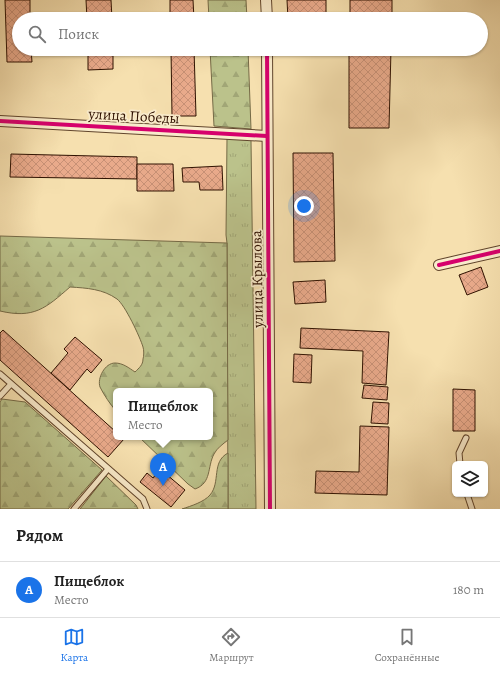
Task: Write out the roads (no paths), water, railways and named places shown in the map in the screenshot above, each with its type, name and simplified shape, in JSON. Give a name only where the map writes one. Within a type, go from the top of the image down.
[{"type":"street","points":[[266,0],[266,12]]},
{"type":"street","name":"улица Крылова","points":[[267,56],[270,509]]},
{"type":"street","name":"улица Победы","points":[[0,121],[267,136]]},
{"type":"street","points":[[438,265],[500,251]]},
{"type":"lane","points":[[0,374],[143,499],[147,509]]},
{"type":"lane","points":[[0,396],[11,384]]},
{"type":"lane","points":[[460,461],[459,453],[466,438]]},
{"type":"lane","points":[[74,509],[108,469]]},
{"type":"lane","points":[[467,497],[472,509]]},
{"type":"place","name":"Пищеблок","points":[[163,486]]}]
